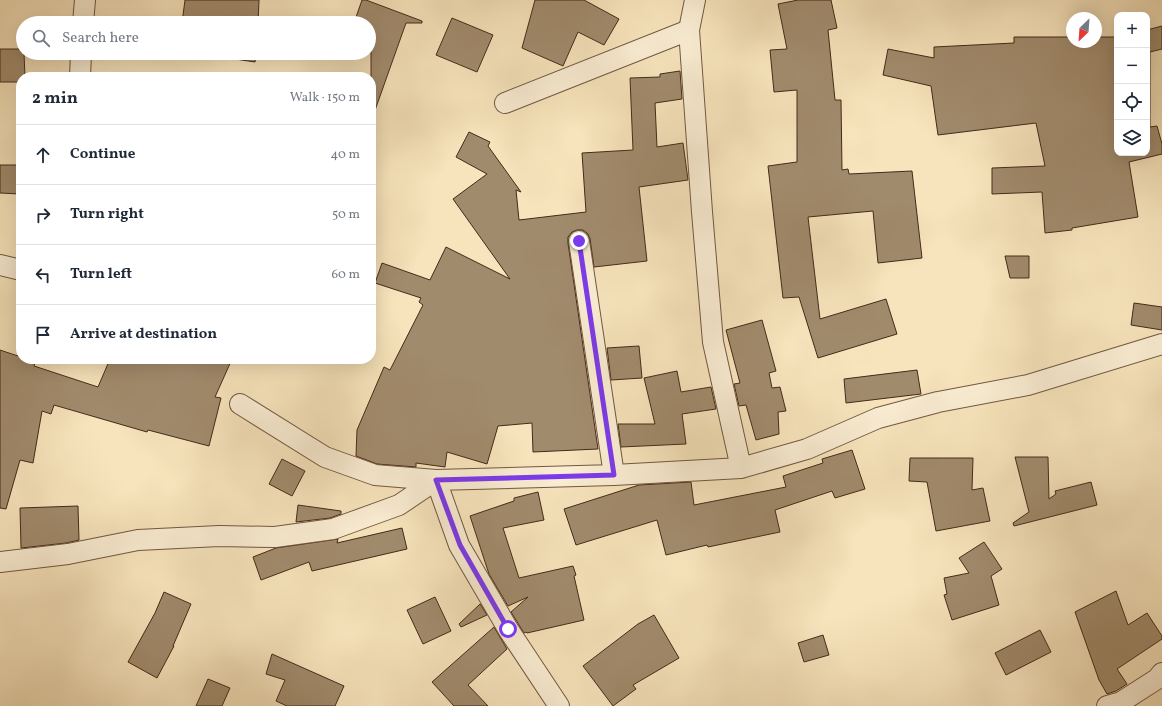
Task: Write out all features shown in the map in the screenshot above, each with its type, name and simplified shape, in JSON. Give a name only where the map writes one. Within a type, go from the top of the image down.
[{"type":"street","points":[[84,16],[85,0]]},
{"type":"street","points":[[695,0],[689,30],[713,342],[741,468]]},
{"type":"street","points":[[505,104],[689,30]]},
{"type":"street","points":[[80,72],[81,60]]},
{"type":"street","points":[[579,241],[614,475]]},
{"type":"street","points":[[0,265],[16,269]]},
{"type":"street","points":[[240,404],[325,457],[375,475],[436,480],[614,475],[741,468],[807,449],[878,418],[938,402],[1028,385],[1162,344]]},
{"type":"street","points":[[0,562],[68,554],[138,540],[219,536],[275,537],[333,529],[399,505],[436,480]]},
{"type":"street","points":[[436,480],[460,545],[508,629],[559,706]]},
{"type":"street","points":[[1117,705],[1157,679],[1162,673]]},
{"type":"building","points":[[185,0],[259,0],[258,16],[183,16]]},
{"type":"building","points":[[362,0],[366,0],[422,21],[422,23],[406,23],[376,107],[376,72],[371,72],[371,60],[376,60],[376,16],[356,16]]},
{"type":"building","points":[[535,0],[584,0],[619,19],[604,45],[578,32],[563,66],[522,48]]},
{"type":"building","points":[[798,0],[831,0],[837,28],[828,30],[835,100],[841,100],[842,170],[848,169],[849,174],[912,171],[922,258],[878,263],[873,211],[808,217],[820,319],[886,299],[897,334],[818,358],[799,297],[783,298],[768,166],[797,162],[797,90],[774,92],[770,50],[787,49],[778,4]]},
{"type":"building","points":[[452,18],[493,35],[477,72],[436,55]]},
{"type":"building","points":[[1162,26],[1162,49],[1150,52],[1150,29]]},
{"type":"building","points":[[1014,37],[1066,37],[1066,48],[1102,48],[1102,37],[1114,37],[1114,156],[1150,156],[1150,127],[1157,126],[1162,144],[1162,154],[1129,162],[1138,217],[1072,228],[1072,230],[1045,233],[1042,192],[992,194],[992,168],[1045,166],[1036,123],[938,135],[931,86],[883,75],[888,49],[934,58],[934,47],[1014,43]]},
{"type":"building","points":[[0,49],[16,49],[16,60],[24,60],[25,72],[16,72],[16,82],[0,82]]},
{"type":"building","points":[[242,60],[255,60],[255,62]]},
{"type":"building","points":[[680,71],[682,99],[655,103],[657,147],[683,143],[688,180],[639,187],[647,261],[594,267],[588,234],[583,230],[577,230],[572,232],[568,237],[598,449],[533,452],[532,423],[498,426],[487,464],[447,452],[445,467],[416,463],[416,467],[377,464],[356,456],[357,430],[384,367],[390,370],[423,305],[419,302],[421,298],[376,283],[382,263],[430,280],[446,247],[510,279],[453,199],[487,174],[456,157],[469,132],[490,142],[488,146],[521,192],[516,190],[519,220],[586,212],[582,153],[633,150],[630,78],[660,77],[660,74]]},
{"type":"building","points":[[0,165],[16,165],[16,194],[0,193]]},
{"type":"building","points":[[1005,256],[1029,256],[1029,278],[1010,278]]},
{"type":"building","points":[[1134,303],[1162,307],[1162,330],[1131,325]]},
{"type":"building","points":[[762,320],[776,371],[769,373],[772,388],[780,387],[786,411],[778,412],[779,434],[756,440],[746,405],[739,406],[734,384],[740,383],[726,330]]},
{"type":"building","points":[[639,346],[642,378],[611,380],[607,348]]},
{"type":"building","points":[[0,350],[16,355],[16,364],[35,364],[34,366],[98,387],[108,364],[230,364],[215,397],[221,398],[209,446],[148,430],[147,432],[54,405],[51,414],[42,411],[33,463],[20,460],[6,509],[0,508]]},
{"type":"building","points":[[917,370],[921,394],[846,403],[844,379]]},
{"type":"building","points":[[677,371],[681,392],[711,387],[716,409],[682,414],[686,444],[621,447],[618,424],[655,424],[644,378]]},
{"type":"building","points":[[852,450],[865,489],[835,498],[832,491],[775,510],[780,532],[708,547],[707,545],[666,555],[657,520],[576,545],[564,509],[639,485],[691,482],[694,505],[786,487],[783,476],[823,463],[822,459]]},
{"type":"building","points":[[1015,457],[1048,457],[1049,499],[1056,494],[1055,491],[1091,482],[1097,505],[1014,526],[1013,523],[1029,512]]},
{"type":"building","points":[[910,458],[973,458],[972,490],[983,488],[990,521],[936,531],[927,482],[909,481]]},
{"type":"building","points":[[282,459],[305,471],[292,496],[269,484]]},
{"type":"building","points":[[538,492],[544,520],[503,528],[519,578],[573,566],[584,620],[524,633],[511,612],[528,597],[508,606],[489,574],[470,516],[514,501],[514,498]]},
{"type":"building","points":[[298,505],[341,511],[341,514],[330,518],[296,522]]},
{"type":"building","points":[[78,506],[79,540],[21,548],[20,508]]},
{"type":"building","points":[[402,528],[407,549],[312,571],[309,562],[261,580],[253,557],[276,548],[338,539],[337,543]]},
{"type":"building","points":[[984,542],[1002,569],[991,576],[999,605],[952,620],[944,595],[947,594],[944,578],[969,573],[959,558]]},
{"type":"building","points":[[1116,591],[1128,625],[1147,613],[1162,636],[1162,639],[1117,669],[1127,684],[1116,691],[1107,694],[1099,680],[1075,612]]},
{"type":"building","points":[[164,592],[191,604],[174,646],[157,678],[128,662],[155,613]]},
{"type":"building","points":[[435,597],[451,631],[423,644],[407,610]]},
{"type":"building","points":[[480,604],[487,615],[461,627],[459,624]]},
{"type":"building","points":[[654,615],[679,658],[633,685],[636,689],[613,706],[583,666],[638,624]]},
{"type":"building","points":[[494,627],[507,649],[468,685],[488,706],[454,706],[432,682]]},
{"type":"building","points":[[1040,630],[1051,652],[1006,675],[995,653]]},
{"type":"building","points":[[823,635],[829,655],[804,662],[798,643]]},
{"type":"building","points":[[272,654],[344,686],[335,706],[287,706],[276,701],[285,680],[266,674]]},
{"type":"building","points":[[208,679],[230,688],[222,706],[196,706]]},
{"type":"route","points":[[508,629],[460,545],[436,480],[614,475],[579,241]]}]
